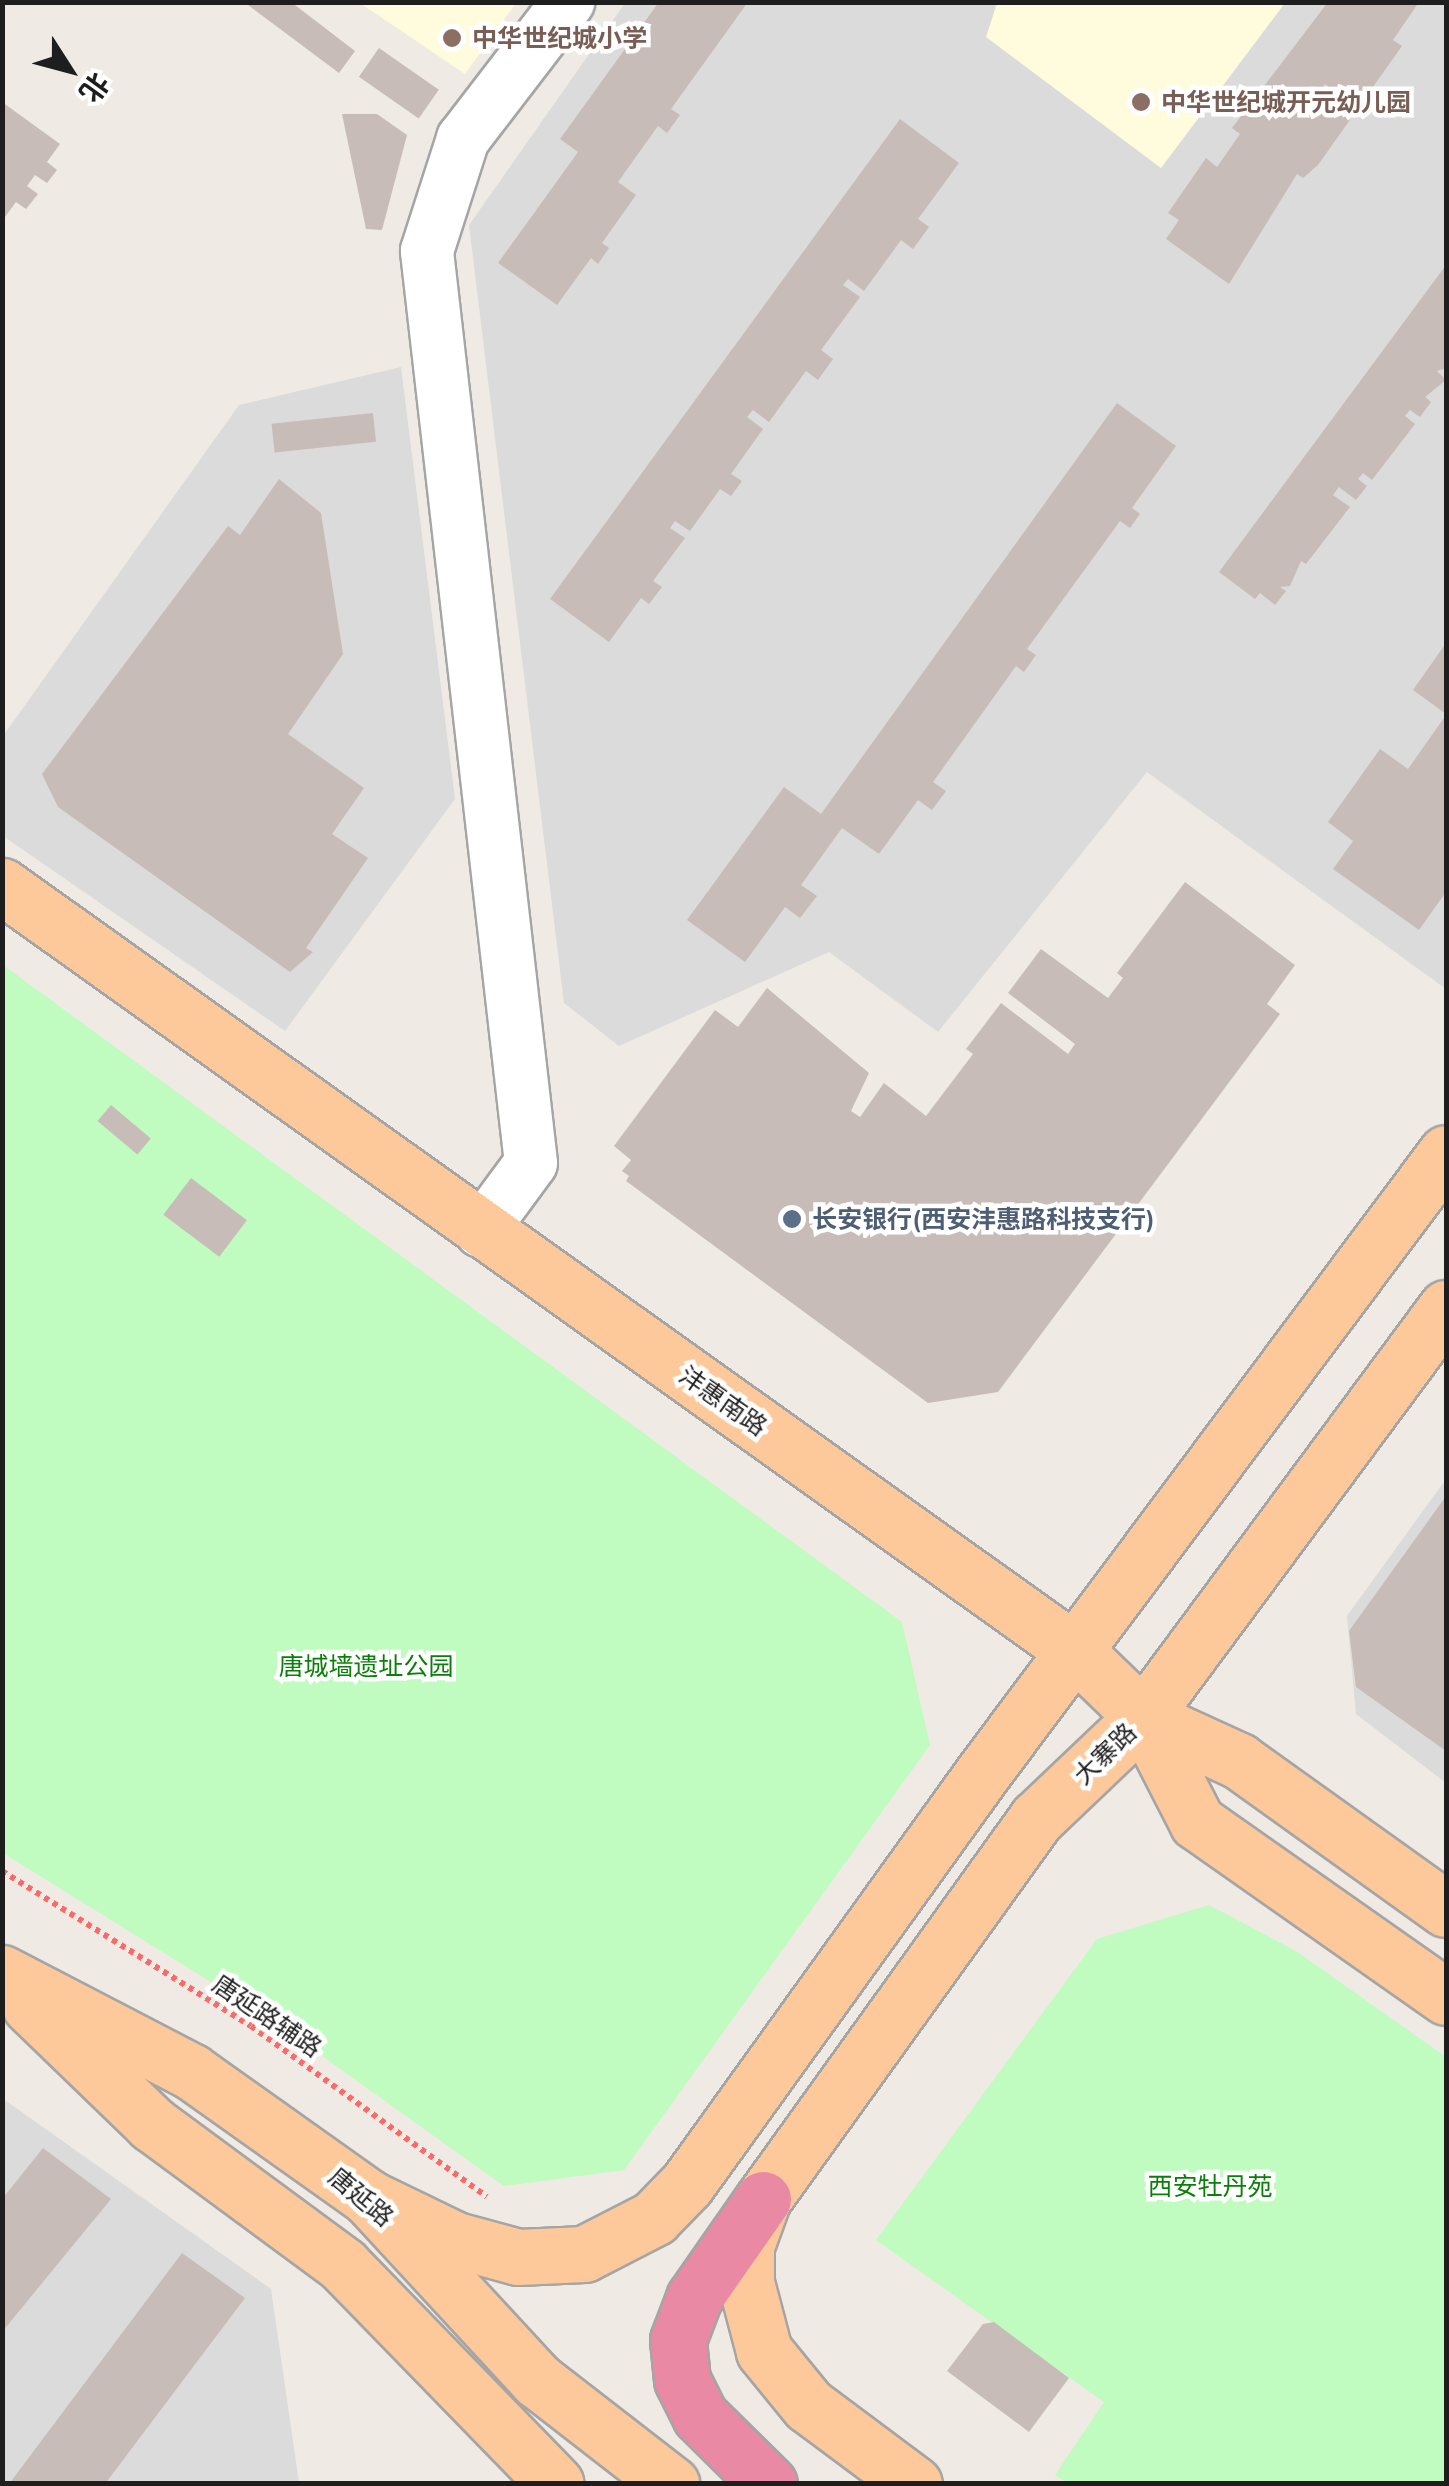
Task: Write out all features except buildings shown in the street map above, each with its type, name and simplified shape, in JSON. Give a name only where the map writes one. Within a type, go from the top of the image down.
[{"type":"highway","points":[[762,2200],[694,2298],[678,2340],[682,2380],[700,2416],[769,2484]]},
{"type":"main road","name":"沣惠南路","points":[[2,886],[1075,1651],[1144,1717],[1239,1762],[1446,1908]]},
{"type":"main road","points":[[369,2198],[456,2240],[518,2257],[584,2254],[654,2218],[687,2184],[1075,1651],[1446,1152]]},
{"type":"main road","name":"大寨路","points":[[762,2200],[1037,1818],[1144,1717],[1446,1308]]},
{"type":"main road","points":[[1144,1717],[1197,1822],[1446,1997]]},
{"type":"main road","name":"唐延路","points":[[2,1976],[192,2072],[369,2198],[536,2380],[671,2484]]},
{"type":"main road","name":"唐延路","points":[[2,1976],[152,2124],[343,2265],[556,2484]]},
{"type":"main road","points":[[762,2200],[746,2246],[746,2284],[764,2351],[808,2404],[914,2484]]},
{"type":"street","points":[[482,1231],[531,1163],[427,251],[464,138],[568,2]]},
{"type":"path","name":"唐延路辅路","points":[[2,1871],[251,2026],[500,2207]]},
{"type":"shaded area","name":"中华世纪城开元幼儿园","points":[[997,2],[1285,3],[1161,168],[986,37]]},
{"type":"shaded area","name":"中华世纪城小学","points":[[360,3],[516,3],[465,74]]},
{"type":"shaded area","points":[[625,3],[1446,3],[1446,989],[1147,772],[938,1032],[829,952],[619,1046],[564,1003],[469,225]]},
{"type":"shaded area","points":[[401,367],[455,799],[285,1031],[3,836],[3,736],[239,405]]},
{"type":"shaded area","points":[[1446,1479],[1446,1783],[1356,1714],[1347,1616]]},
{"type":"shaded area","points":[[2,2098],[271,2289],[299,2483],[3,2483]]},
{"type":"green space","name":"唐城墙遗址公园","points":[[3,965],[902,1622],[930,1745],[624,2170],[504,2186],[269,2018],[3,1853]]},
{"type":"green space","name":"西安牡丹苑","points":[[1209,1905],[1296,1951],[1446,2057],[1446,2483],[1067,2483],[1055,2475],[1104,2402],[876,2240],[1097,1939]]},
{"type":"place","name":"中华世纪城小学","points":[[452,38]]},
{"type":"place","name":"中华世纪城开元幼儿园","points":[[1141,102]]},
{"type":"place","name":"长安银行(西安沣惠路科技支行)","points":[[792,1219]]}]
